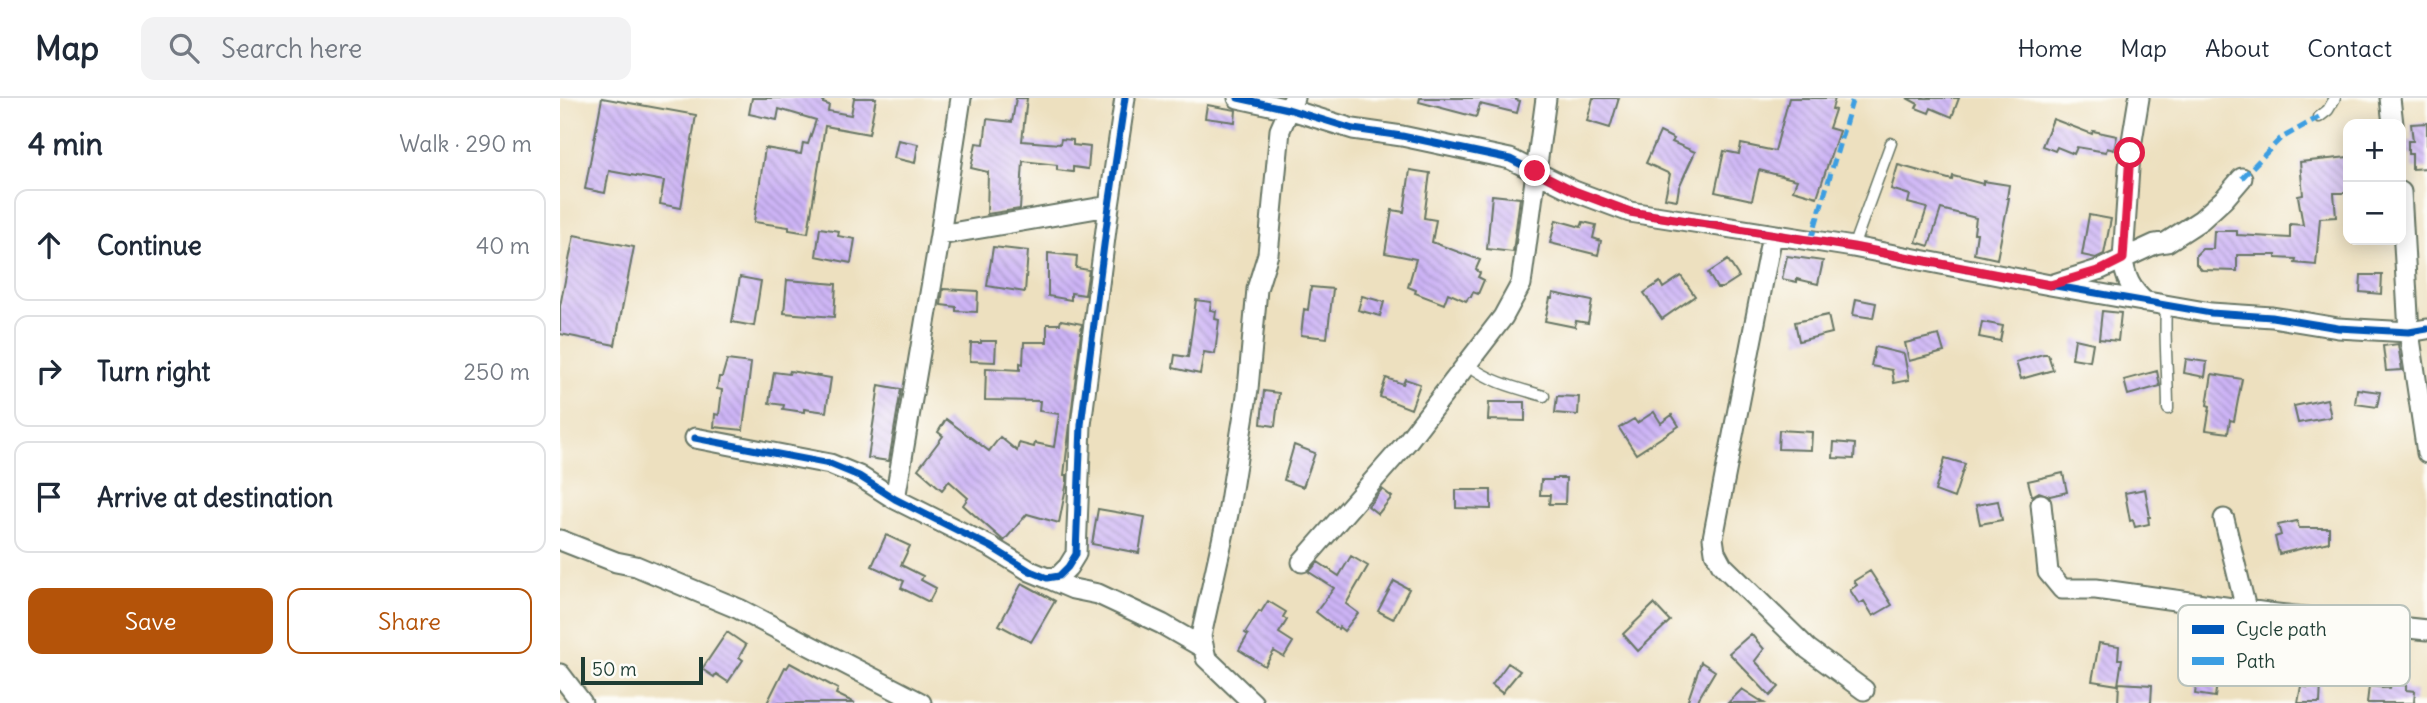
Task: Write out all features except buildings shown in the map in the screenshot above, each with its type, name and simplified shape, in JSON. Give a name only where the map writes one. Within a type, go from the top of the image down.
[{"type":"street","points":[[895,499],[961,98]]},
{"type":"street","points":[[1047,578],[1059,576],[1068,568],[1076,554],[1082,425],[1125,98]]},
{"type":"street","points":[[1238,98],[1291,103],[1353,129],[1402,136],[1510,159],[1574,191],[1630,212],[1853,247],[2211,313],[2272,317],[2338,328],[2418,330]]},
{"type":"street","points":[[1302,562],[1407,442],[1503,317],[1521,284],[1546,98]]},
{"type":"street","points":[[2139,98],[2130,153],[2123,259],[2125,276],[2133,290],[2146,302]]},
{"type":"street","points":[[2390,98],[2392,119]]},
{"type":"street","points":[[1253,703],[1206,658],[1201,636],[1230,502],[1248,389],[1257,289],[1268,254],[1280,130],[1291,103]]},
{"type":"street","points":[[2050,285],[2101,270],[2155,244],[2166,242],[2201,220],[2242,178]]},
{"type":"street","points":[[940,235],[1109,206]]},
{"type":"street","points":[[2406,233],[2418,330],[2427,453]]},
{"type":"street","points":[[1772,234],[1713,538],[1715,552],[1722,565],[1808,649],[1864,690]]},
{"type":"street","points":[[695,438],[830,464],[859,476],[895,499],[991,547],[1030,571],[1073,589],[1098,594],[1202,647]]},
{"type":"street","points":[[2041,504],[2048,572],[2062,589],[2096,589],[2216,605]]},
{"type":"street","points":[[2224,519],[2245,605]]},
{"type":"street","points":[[560,540],[616,562],[636,566],[739,609],[921,703]]},
{"type":"street","points":[[560,674],[582,703]]},
{"type":"lane","points":[[2319,117],[2328,110],[2335,98]]},
{"type":"lane","points":[[1853,247],[1891,143]]},
{"type":"lane","points":[[2166,306],[2164,336],[2168,409]]},
{"type":"lane","points":[[1466,363],[1482,376],[1505,386],[1544,396]]},
{"type":"marked path","points":[[1811,240],[1853,98]]},
{"type":"marked path","points":[[2242,178],[2280,139],[2319,117]]},
{"type":"cycle path","points":[[695,438],[830,464],[859,476],[895,499],[991,547],[1030,571],[1047,578],[1059,576],[1076,554],[1081,425],[1125,98]]},
{"type":"cycle path","points":[[1238,98],[1288,109],[1353,129],[1402,136],[1510,159],[1574,191],[1630,212],[1853,247],[2211,313],[2272,317],[2338,328],[2409,332],[2427,329]]},
{"type":"route","points":[[1535,171],[1574,191],[1630,212],[1853,247],[2050,285],[2101,270],[2123,259],[2130,153]]}]
